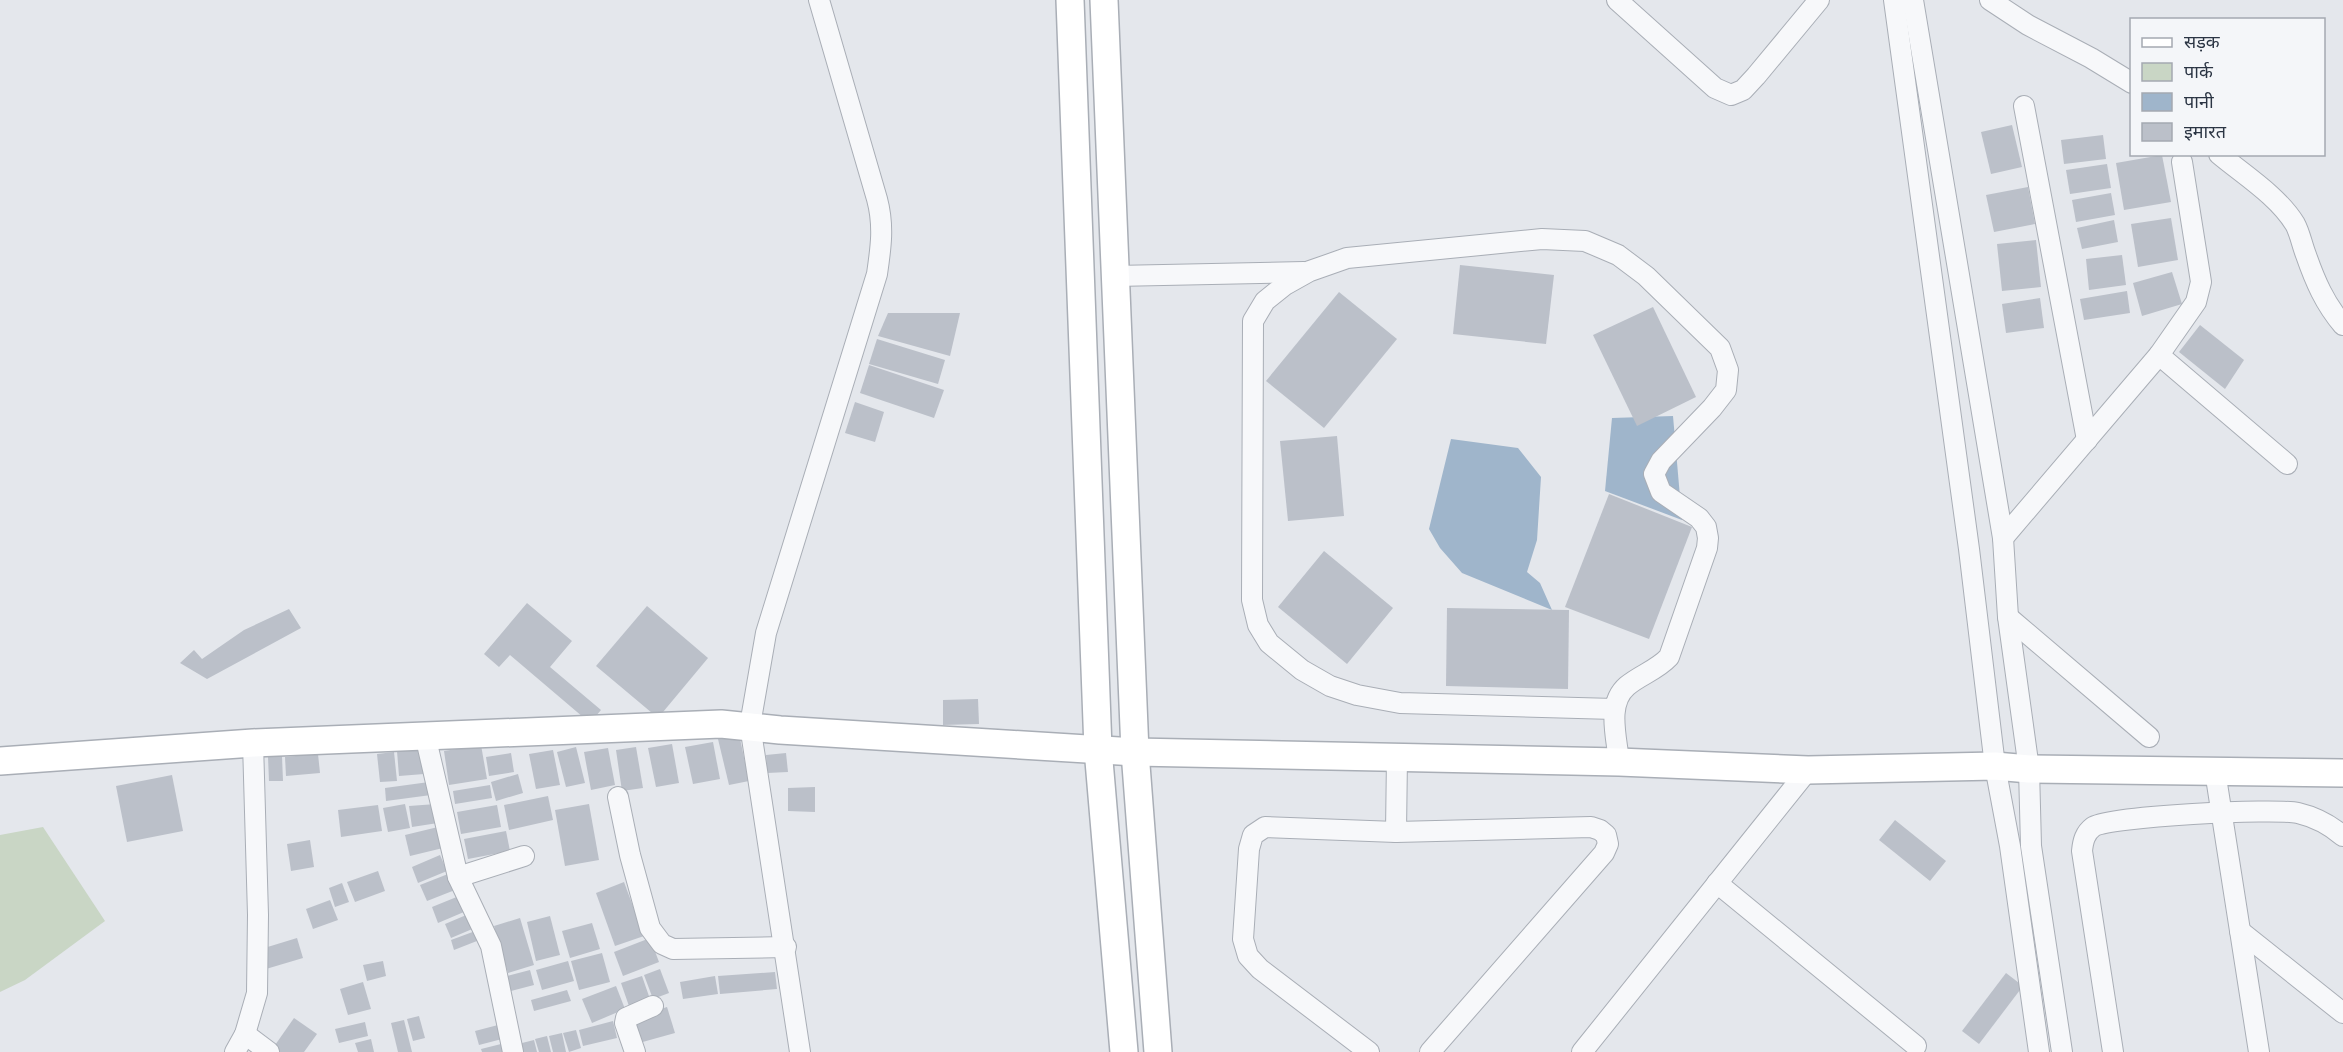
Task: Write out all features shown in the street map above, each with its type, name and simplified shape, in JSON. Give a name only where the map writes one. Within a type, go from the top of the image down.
[{"type":"street","points":[[800,1052],[786,947],[750,725],[766,633],[877,274],[883,236],[882,218],[877,199],[819,0]]},
{"type":"street","points":[[1070,0],[1098,749],[1124,1052]]},
{"type":"street","points":[[1104,0],[1135,752],[1158,1052]]},
{"type":"street","points":[[1617,0],[1715,88],[1731,95],[1743,90],[1756,76],[1819,0]]},
{"type":"street","points":[[1894,0],[1969,549],[1995,766],[2010,846],[2038,1052]]},
{"type":"street","points":[[1913,0],[2004,538],[2008,618],[2030,769],[2031,846],[2062,1052]]},
{"type":"street","points":[[1990,0],[2028,25],[2091,58],[2130,82]]},
{"type":"street","points":[[2024,105],[2087,440]]},
{"type":"street","points":[[2221,156],[2259,187],[2296,226],[2315,280],[2326,302],[2343,325]]},
{"type":"street","points":[[2004,538],[2159,355],[2196,302],[2201,282],[2182,162]]},
{"type":"street","points":[[1614,709],[1400,703],[1368,697],[1339,689],[1302,670],[1269,643],[1258,625],[1252,600],[1253,321],[1265,301],[1285,285],[1310,272],[1347,258],[1542,239],[1585,241],[1617,255],[1646,276],[1720,348],[1728,370],[1726,390],[1712,408],[1661,461],[1654,474],[1661,492],[1699,518],[1706,527],[1707,549],[1670,657],[1660,666],[1627,686],[1619,696],[1614,709],[1619,762]]},
{"type":"street","points":[[1115,276],[1310,272]]},
{"type":"street","points":[[2159,355],[2287,464]]},
{"type":"street","points":[[2008,618],[2149,737]]},
{"type":"street","points":[[0,761],[425,735],[721,724],[750,725],[780,730],[1135,752],[1619,762],[1808,770],[1995,766],[2030,769],[2343,773]]},
{"type":"street","points":[[425,735],[458,877],[491,946],[513,1052]]},
{"type":"street","points":[[235,1052],[245,1034],[257,993],[258,915],[253,744]]},
{"type":"street","points":[[1396,832],[1397,757]]},
{"type":"street","points":[[1582,1052],[1808,770]]},
{"type":"street","points":[[2216,771],[2259,1052]]},
{"type":"street","points":[[618,797],[630,855],[650,928],[662,944],[673,949],[786,947]]},
{"type":"street","points":[[2113,1052],[2082,851],[2083,838],[2094,826],[2114,822],[2223,812],[2296,813],[2314,818],[2343,836]]},
{"type":"street","points":[[1369,1052],[1260,969],[1248,956],[1243,939],[1249,849],[1253,835],[1265,827],[1396,832],[1591,827],[1600,830],[1606,835],[1608,844],[1604,853],[1430,1052]]},
{"type":"street","points":[[458,877],[524,856]]},
{"type":"street","points":[[1717,883],[1916,1046]]},
{"type":"street","points":[[2240,931],[2343,1012]]},
{"type":"street","points":[[635,1052],[625,1023],[626,1018],[653,1006]]},
{"type":"street","points":[[245,1034],[269,1052]]},
{"type":"green space","points":[[43,827],[105,921],[25,980],[0,992],[0,835]]},
{"type":"water","points":[[1673,416],[1682,520],[1605,491],[1612,418]]},
{"type":"water","points":[[1451,439],[1518,448],[1541,477],[1537,540],[1527,572],[1540,583],[1552,610],[1462,573],[1440,548],[1429,529]]},
{"type":"building","points":[[2012,125],[2022,167],[1991,174],[1981,132]]},
{"type":"building","points":[[2103,135],[2106,159],[2064,164],[2061,140]]},
{"type":"building","points":[[2162,156],[2171,202],[2124,210],[2116,163]]},
{"type":"building","points":[[2107,164],[2111,188],[2070,194],[2066,170]]},
{"type":"building","points":[[2028,187],[2035,224],[1994,232],[1986,195]]},
{"type":"building","points":[[2111,193],[2115,215],[2076,222],[2072,200]]},
{"type":"building","points":[[2171,218],[2178,260],[2138,267],[2131,224]]},
{"type":"building","points":[[2114,220],[2118,242],[2082,249],[2077,228]]},
{"type":"building","points":[[2036,240],[2041,287],[2002,291],[1997,244]]},
{"type":"building","points":[[2122,255],[2126,285],[2089,290],[2086,259]]},
{"type":"building","points":[[1460,265],[1554,275],[1546,344],[1453,334]]},
{"type":"building","points":[[2172,272],[2182,304],[2142,316],[2133,283]]},
{"type":"building","points":[[2127,291],[2130,313],[2084,320],[2080,299]]},
{"type":"building","points":[[1339,292],[1397,339],[1324,428],[1266,381]]},
{"type":"building","points":[[2040,298],[2044,328],[2006,333],[2002,304]]},
{"type":"building","points":[[1653,307],[1696,397],[1637,426],[1593,335]]},
{"type":"building","points":[[888,313],[960,313],[950,356],[878,336]]},
{"type":"building","points":[[2200,325],[2244,360],[2225,389],[2179,352]]},
{"type":"building","points":[[877,339],[945,360],[938,384],[869,364]]},
{"type":"building","points":[[869,365],[944,390],[934,418],[860,393]]},
{"type":"building","points":[[855,402],[884,412],[875,442],[845,433]]},
{"type":"building","points":[[1337,436],[1344,516],[1288,521],[1280,441]]},
{"type":"building","points":[[1609,494],[1692,527],[1649,639],[1565,607]]},
{"type":"building","points":[[1324,551],[1393,608],[1347,664],[1278,607]]},
{"type":"building","points":[[527,603],[572,641],[550,667],[601,710],[590,723],[510,655],[499,667],[484,654]]},
{"type":"building","points":[[647,606],[708,658],[658,718],[596,666]]},
{"type":"building","points":[[1447,608],[1569,610],[1568,689],[1446,686]]},
{"type":"building","points":[[289,609],[301,628],[207,679],[180,663],[194,650],[202,659],[244,630]]},
{"type":"building","points":[[978,699],[979,724],[943,725],[943,700]]},
{"type":"building","points":[[739,734],[749,781],[729,785],[718,739]]},
{"type":"building","points":[[713,742],[720,779],[693,784],[685,747]]},
{"type":"building","points":[[672,744],[679,783],[656,787],[648,748]]},
{"type":"building","points":[[481,745],[487,779],[449,785],[444,751]]},
{"type":"building","points":[[576,747],[585,783],[566,787],[557,752]]},
{"type":"building","points":[[636,747],[643,788],[622,791],[616,750]]},
{"type":"building","points":[[608,748],[615,785],[591,790],[584,752]]},
{"type":"building","points":[[422,749],[424,774],[399,776],[397,751]]},
{"type":"building","points":[[553,750],[560,785],[536,789],[529,754]]},
{"type":"building","points":[[394,752],[397,781],[380,782],[377,754]]},
{"type":"building","points":[[511,753],[514,772],[489,776],[486,757]]},
{"type":"building","points":[[786,753],[788,772],[767,773],[766,755]]},
{"type":"building","points":[[318,754],[320,773],[286,776],[285,757]]},
{"type":"building","points":[[282,756],[283,781],[269,781],[268,757]]},
{"type":"building","points":[[518,774],[523,793],[496,801],[491,782]]},
{"type":"building","points":[[172,775],[183,831],[127,842],[116,786]]},
{"type":"building","points":[[429,782],[431,795],[386,801],[385,788]]},
{"type":"building","points":[[490,785],[492,798],[455,804],[453,791]]},
{"type":"building","points":[[815,787],[815,812],[788,811],[788,788]]},
{"type":"building","points":[[548,796],[553,820],[509,830],[504,805]]},
{"type":"building","points":[[405,804],[410,828],[388,832],[383,808]]},
{"type":"building","points":[[436,804],[438,823],[412,827],[409,806]]},
{"type":"building","points":[[589,804],[599,860],[565,866],[555,810]]},
{"type":"building","points":[[378,805],[382,831],[341,837],[338,810]]},
{"type":"building","points":[[497,805],[501,827],[461,834],[457,812]]},
{"type":"building","points":[[1895,820],[1946,861],[1930,881],[1879,840]]},
{"type":"building","points":[[438,827],[443,848],[410,856],[405,835]]},
{"type":"building","points":[[506,831],[510,851],[468,859],[464,839]]},
{"type":"building","points":[[310,840],[314,867],[291,871],[287,844]]},
{"type":"building","points":[[440,855],[447,871],[418,883],[412,867]]},
{"type":"building","points":[[378,871],[385,891],[355,902],[347,882]]},
{"type":"building","points":[[448,874],[455,890],[427,901],[420,885]]},
{"type":"building","points":[[624,882],[644,936],[615,946],[596,893]]},
{"type":"building","points":[[342,883],[349,902],[335,907],[329,888]]},
{"type":"building","points":[[464,894],[471,909],[438,923],[432,907]]},
{"type":"building","points":[[330,900],[338,920],[313,929],[306,909]]},
{"type":"building","points":[[471,913],[477,927],[451,938],[445,924]]},
{"type":"building","points":[[550,916],[560,955],[536,961],[527,922]]},
{"type":"building","points":[[520,918],[534,965],[508,973],[494,926]]},
{"type":"building","points":[[592,923],[600,949],[570,958],[562,931]]},
{"type":"building","points":[[478,930],[482,939],[454,950],[451,940]]},
{"type":"building","points":[[297,938],[303,958],[266,969],[261,949]]},
{"type":"building","points":[[650,938],[659,962],[623,976],[614,952]]},
{"type":"building","points":[[602,953],[610,982],[579,990],[571,961]]},
{"type":"building","points":[[383,961],[386,976],[367,981],[363,965]]},
{"type":"building","points":[[568,961],[574,981],[542,990],[536,970]]},
{"type":"building","points":[[660,969],[669,993],[653,999],[644,975]]},
{"type":"building","points":[[530,970],[534,985],[511,991],[507,976]]},
{"type":"building","points":[[775,972],[777,989],[720,994],[718,976]]},
{"type":"building","points":[[2006,973],[2023,986],[1979,1044],[1962,1031]]},
{"type":"building","points":[[642,976],[651,1002],[630,1009],[621,983]]},
{"type":"building","points":[[715,976],[718,994],[683,999],[680,982]]},
{"type":"building","points":[[363,982],[371,1009],[348,1015],[340,989]]},
{"type":"building","points":[[616,986],[625,1009],[592,1023],[582,999]]},
{"type":"building","points":[[567,990],[571,1001],[534,1011],[531,1000]]},
{"type":"building","points":[[667,1007],[675,1033],[639,1043],[632,1018]]},
{"type":"building","points":[[419,1016],[425,1038],[413,1041],[407,1019]]},
{"type":"building","points":[[294,1018],[317,1034],[304,1052],[279,1052],[273,1048]]},
{"type":"building","points":[[404,1020],[412,1052],[398,1052],[391,1023]]},
{"type":"building","points":[[613,1021],[617,1038],[583,1046],[579,1030]]},
{"type":"building","points":[[365,1022],[368,1036],[339,1043],[335,1029]]},
{"type":"building","points":[[498,1025],[502,1039],[479,1045],[475,1031]]},
{"type":"building","points":[[576,1030],[581,1048],[569,1052],[563,1033]]},
{"type":"building","points":[[562,1033],[566,1052],[553,1052],[549,1036]]},
{"type":"building","points":[[547,1036],[551,1052],[539,1052],[535,1039]]},
{"type":"building","points":[[371,1039],[374,1052],[358,1052],[355,1043]]},
{"type":"building","points":[[534,1040],[537,1052],[516,1052],[514,1045]]},
{"type":"building","points":[[501,1044],[503,1052],[482,1052],[481,1049]]}]
